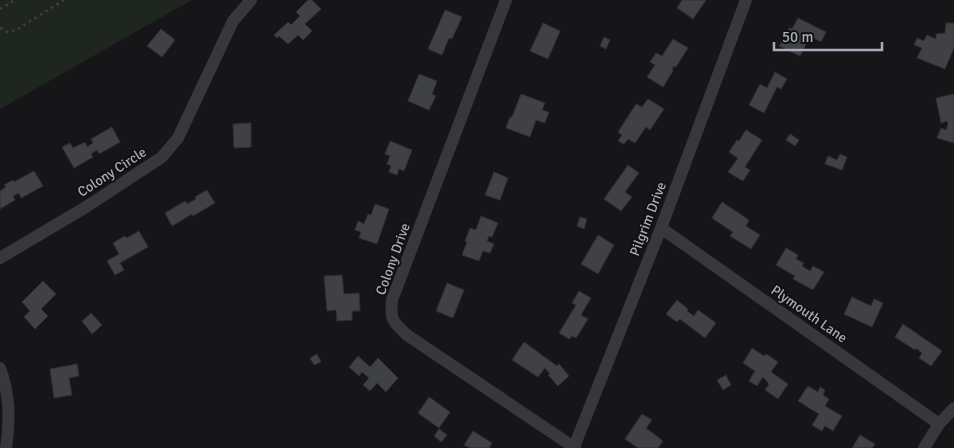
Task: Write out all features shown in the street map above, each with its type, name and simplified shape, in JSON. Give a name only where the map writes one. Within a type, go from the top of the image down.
[{"type":"street","name":"Colony Circle","points":[[0,258],[86,207],[162,157],[178,138],[233,21],[252,0]]},
{"type":"street","name":"Colony Drive","points":[[506,0],[392,300],[391,314],[396,324],[408,335],[574,448]]},
{"type":"street","name":"Pilgrim Drive","points":[[574,448],[661,228],[746,0]]},
{"type":"street","name":"Plymouth Lane","points":[[661,228],[939,424]]},
{"type":"street","points":[[0,368],[6,384],[10,422],[6,448]]},
{"type":"street","points":[[924,448],[939,424],[954,408]]},
{"type":"path","points":[[0,8],[15,0]]},
{"type":"path","points":[[0,28],[8,32],[16,30],[64,0]]},
{"type":"shaded area","points":[[0,0],[192,0],[0,109]]},
{"type":"building","points":[[308,0],[312,0],[321,9],[305,24],[312,31],[303,40],[298,35],[288,44],[279,36],[277,38],[274,35],[288,22],[291,25],[300,16],[296,12]]},
{"type":"building","points":[[682,0],[706,0],[693,19],[677,8]]},
{"type":"building","points":[[445,10],[462,17],[452,39],[449,38],[442,55],[428,49]]},
{"type":"building","points":[[798,18],[826,32],[821,42],[810,36],[800,56],[779,46],[789,28],[792,29]]},
{"type":"building","points":[[543,23],[560,31],[548,59],[530,51]]},
{"type":"building","points":[[946,23],[954,23],[954,48],[945,69],[917,58],[922,48],[914,45],[917,38],[924,41],[927,35],[936,39],[936,34],[945,33]]},
{"type":"building","points":[[161,29],[175,40],[162,57],[147,46]]},
{"type":"building","points":[[604,37],[610,40],[606,49],[600,46]]},
{"type":"building","points":[[673,39],[688,48],[676,67],[674,66],[672,69],[673,71],[663,87],[647,77],[655,65],[650,62],[656,53],[662,56]]},
{"type":"building","points":[[775,72],[787,79],[781,89],[777,87],[764,113],[749,105],[760,84],[767,88]]},
{"type":"building","points":[[419,74],[437,81],[432,94],[436,96],[429,110],[408,101]]},
{"type":"building","points":[[521,94],[545,103],[542,110],[549,112],[545,123],[536,120],[530,137],[506,128]]},
{"type":"building","points":[[954,94],[954,143],[937,138],[941,128],[946,130],[948,124],[947,121],[941,123],[936,98]]},
{"type":"building","points":[[648,99],[664,109],[650,130],[646,127],[635,143],[628,139],[624,144],[618,141],[622,135],[618,132],[636,104],[642,107]]},
{"type":"building","points":[[251,123],[251,147],[234,148],[233,124]]},
{"type":"building","points":[[112,127],[120,142],[99,154],[97,150],[91,154],[93,157],[74,168],[62,147],[70,143],[73,148],[85,142],[87,147],[93,143],[91,139]]},
{"type":"building","points":[[746,130],[762,140],[745,167],[750,170],[743,181],[728,172],[738,158],[729,152]]},
{"type":"building","points":[[790,134],[799,140],[795,146],[786,140]]},
{"type":"building","points":[[390,141],[412,150],[404,171],[399,169],[397,175],[389,172],[391,166],[387,164],[390,156],[385,154]]},
{"type":"building","points":[[840,154],[847,157],[842,170],[825,164],[828,156],[837,160]]},
{"type":"building","points":[[628,165],[639,173],[625,192],[632,197],[621,211],[604,199]]},
{"type":"building","points":[[34,171],[43,186],[21,198],[19,193],[13,196],[15,200],[0,209],[0,191],[6,187],[4,185],[13,180],[14,182]]},
{"type":"building","points":[[494,172],[508,178],[500,200],[485,195]]},
{"type":"building","points":[[207,190],[215,203],[172,226],[165,213],[185,201],[187,204]]},
{"type":"building","points":[[722,202],[749,220],[746,226],[760,235],[751,249],[730,236],[733,232],[712,218]]},
{"type":"building","points":[[375,204],[389,209],[377,244],[359,238],[361,232],[355,230],[358,221],[364,224],[368,214],[371,215]]},
{"type":"building","points":[[481,216],[498,223],[492,237],[489,236],[487,241],[494,244],[490,253],[483,251],[479,261],[462,255],[470,228],[476,230]]},
{"type":"building","points":[[580,217],[587,219],[584,229],[577,226]]},
{"type":"building","points":[[139,231],[148,247],[120,263],[124,270],[115,275],[107,261],[119,254],[113,243]]},
{"type":"building","points":[[598,235],[614,245],[598,274],[581,264]]},
{"type":"building","points":[[786,248],[798,255],[796,259],[804,263],[802,266],[810,271],[813,266],[824,272],[813,290],[793,279],[795,276],[776,265]]},
{"type":"building","points":[[342,275],[344,294],[359,293],[360,311],[352,311],[352,320],[337,321],[336,310],[327,311],[324,276]]},
{"type":"building","points":[[43,281],[56,294],[41,309],[48,316],[35,329],[24,317],[30,311],[22,302]]},
{"type":"building","points":[[447,283],[464,290],[453,318],[436,311]]},
{"type":"building","points":[[579,291],[591,298],[581,315],[588,319],[576,338],[572,336],[569,339],[559,333],[576,305],[572,303]]},
{"type":"building","points":[[852,297],[871,306],[874,299],[883,303],[872,327],[844,314]]},
{"type":"building","points":[[677,300],[694,316],[698,310],[716,323],[705,338],[680,319],[677,322],[666,314]]},
{"type":"building","points":[[91,313],[102,325],[92,334],[82,321]]},
{"type":"building","points":[[903,324],[942,351],[931,366],[919,358],[922,353],[916,348],[915,350],[895,337]]},
{"type":"building","points":[[524,342],[557,366],[559,364],[569,376],[558,386],[548,375],[550,374],[545,368],[538,377],[512,360]]},
{"type":"building","points":[[752,348],[778,362],[771,372],[788,384],[778,399],[765,390],[769,384],[763,377],[757,386],[749,381],[755,371],[743,363]]},
{"type":"building","points":[[317,354],[321,362],[314,365],[310,358]]},
{"type":"building","points":[[358,356],[370,367],[378,358],[398,378],[386,392],[377,383],[370,391],[363,385],[369,378],[362,372],[359,376],[349,367]]},
{"type":"building","points":[[77,364],[79,376],[69,378],[72,395],[54,398],[50,369]]},
{"type":"building","points":[[726,375],[731,385],[723,390],[717,380]]},
{"type":"building","points":[[808,386],[818,392],[820,387],[825,390],[823,395],[829,399],[825,406],[842,416],[833,431],[825,426],[822,431],[812,425],[819,414],[798,401]]},
{"type":"building","points":[[429,397],[450,412],[439,428],[418,413]]},
{"type":"building","points":[[642,414],[652,420],[646,428],[663,441],[658,448],[638,448],[625,439]]},
{"type":"building","points":[[439,429],[447,435],[441,442],[434,436]]},
{"type":"building","points":[[473,431],[492,443],[489,448],[470,448],[464,445]]},
{"type":"building","points":[[860,435],[875,444],[872,448],[852,448]]}]
